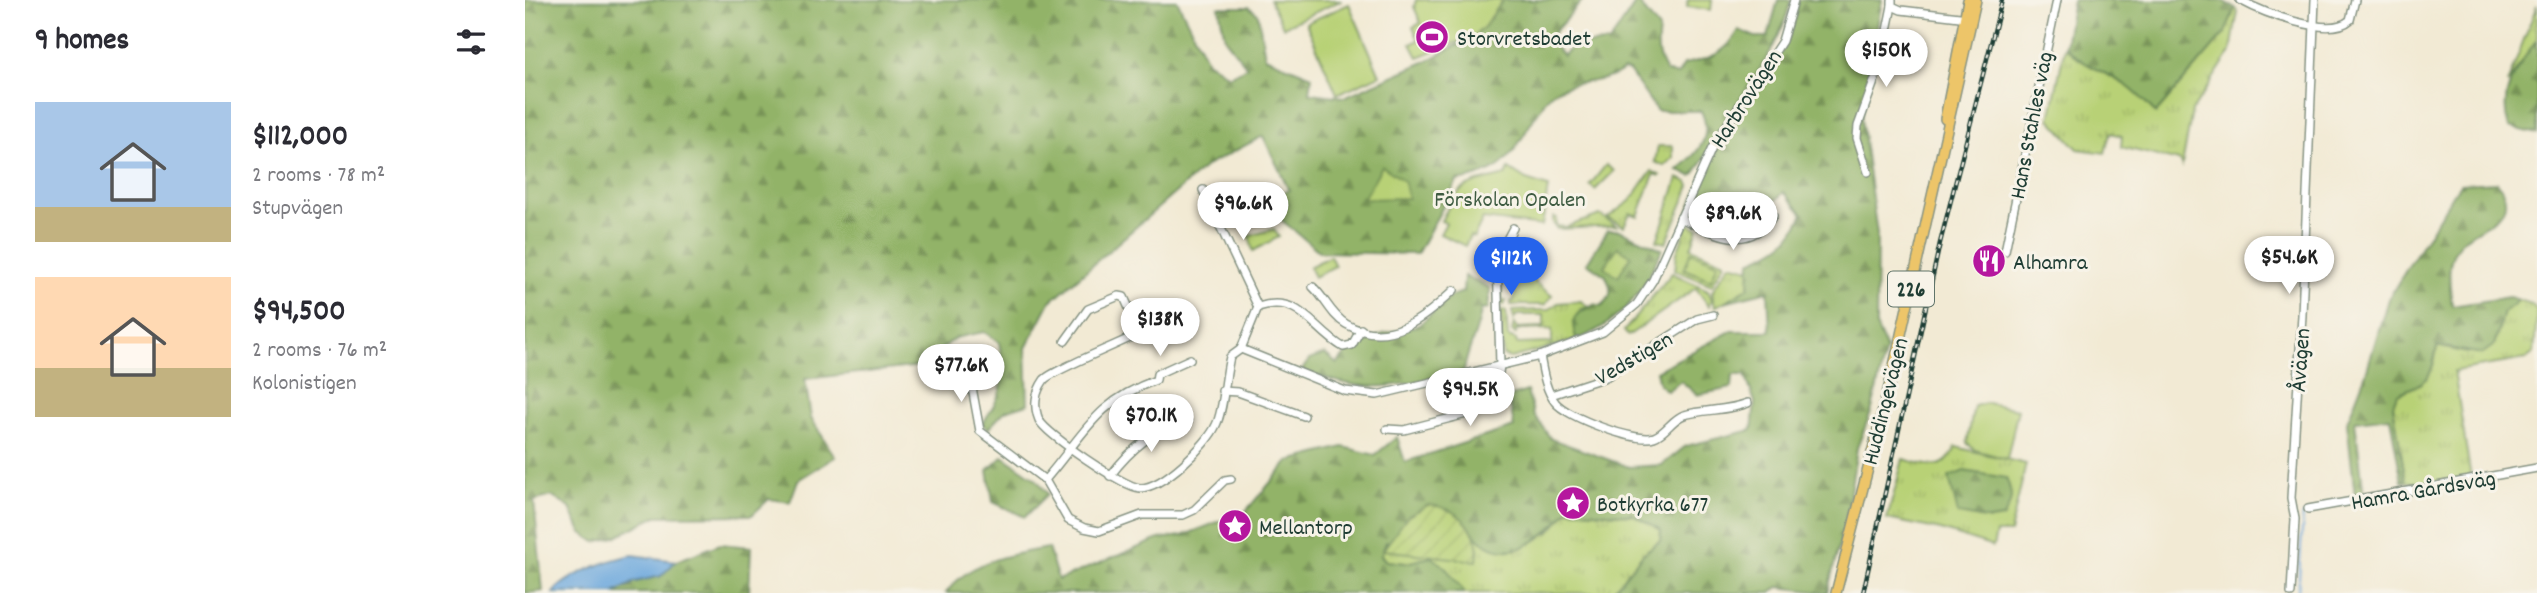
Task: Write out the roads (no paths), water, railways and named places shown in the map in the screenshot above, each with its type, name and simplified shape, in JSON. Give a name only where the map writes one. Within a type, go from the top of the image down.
[{"type":"main road","name":"Huddingevägen","points":[[1836,593],[1891,379],[1938,166],[1968,18],[1968,0]]},
{"type":"main road","name":"Huddingevägen","points":[[1968,18],[1976,0]]},
{"type":"street","name":"Harbrovägen","points":[[1241,349],[1345,391],[1363,394],[1393,393],[1540,356],[1603,332],[1637,304],[1659,269],[1712,148],[1782,41],[1794,0]]},
{"type":"street","name":"Hans Stahles väg","points":[[2005,251],[2057,0]]},
{"type":"street","points":[[2240,0],[2280,19],[2344,25],[2350,20],[2355,0]]},
{"type":"street","name":"Åvägen","points":[[2291,593],[2295,519],[2291,498],[2315,0]]},
{"type":"street","points":[[1868,172],[1857,138],[1857,126],[1880,65],[1892,3],[1968,18]]},
{"type":"street","points":[[1065,341],[1088,309],[1119,296],[1124,297],[1140,333],[1046,377],[1037,392],[1034,406],[1041,423],[1109,476],[1136,487],[1149,486],[1165,479],[1211,435],[1220,416],[1222,391],[1230,357],[1241,349],[1258,307],[1203,190]]},
{"type":"street","points":[[1680,218],[1719,233],[1743,238],[1763,230],[1773,216]]},
{"type":"street","points":[[1387,429],[1404,430],[1490,408],[1498,399],[1500,365],[1497,258],[1513,228]]},
{"type":"street","points":[[1313,287],[1330,310],[1347,324],[1361,329],[1385,331],[1410,326],[1425,318],[1454,290]]},
{"type":"street","points":[[1258,307],[1282,303],[1294,307],[1343,347],[1352,345],[1361,329]]},
{"type":"street","name":"Vedstigen","points":[[1551,395],[1606,377],[1697,319],[1713,315]]},
{"type":"street","points":[[1540,356],[1551,395],[1559,407],[1575,416],[1644,439],[1662,433],[1684,415],[1734,409],[1748,403]]},
{"type":"street","points":[[1045,480],[1097,414],[1123,395],[1156,380],[1157,374],[1190,359]]},
{"type":"street","points":[[969,371],[980,431],[1045,480],[1068,520],[1084,528],[1099,531],[1142,515],[1183,515],[1193,510],[1225,480],[1231,479]]},
{"type":"street","points":[[1222,391],[1238,392],[1304,416]]},
{"type":"street","points":[[1109,476],[1136,446],[1175,424],[1188,422]]},
{"type":"street","name":"Hamra Gårdsväg","points":[[2308,509],[2537,468]]},
{"type":"water","points":[[633,555],[676,561],[661,576],[635,582],[614,593],[553,593],[568,580],[590,569]]},
{"type":"waterway","points":[[2298,593],[2303,515]]},
{"type":"railway","points":[[1863,593],[1940,243],[2002,0]]},
{"type":"place","name":"Storvretsbadet","points":[[1432,37]]},
{"type":"place","name":"Alhamra","points":[[1989,261]]},
{"type":"place","name":"Botkyrka 677","points":[[1573,503]]},
{"type":"place","name":"Mellantorp","points":[[1235,526]]},
{"type":"park label","name":"Förskolan Opalen","points":[[1510,198]]}]
